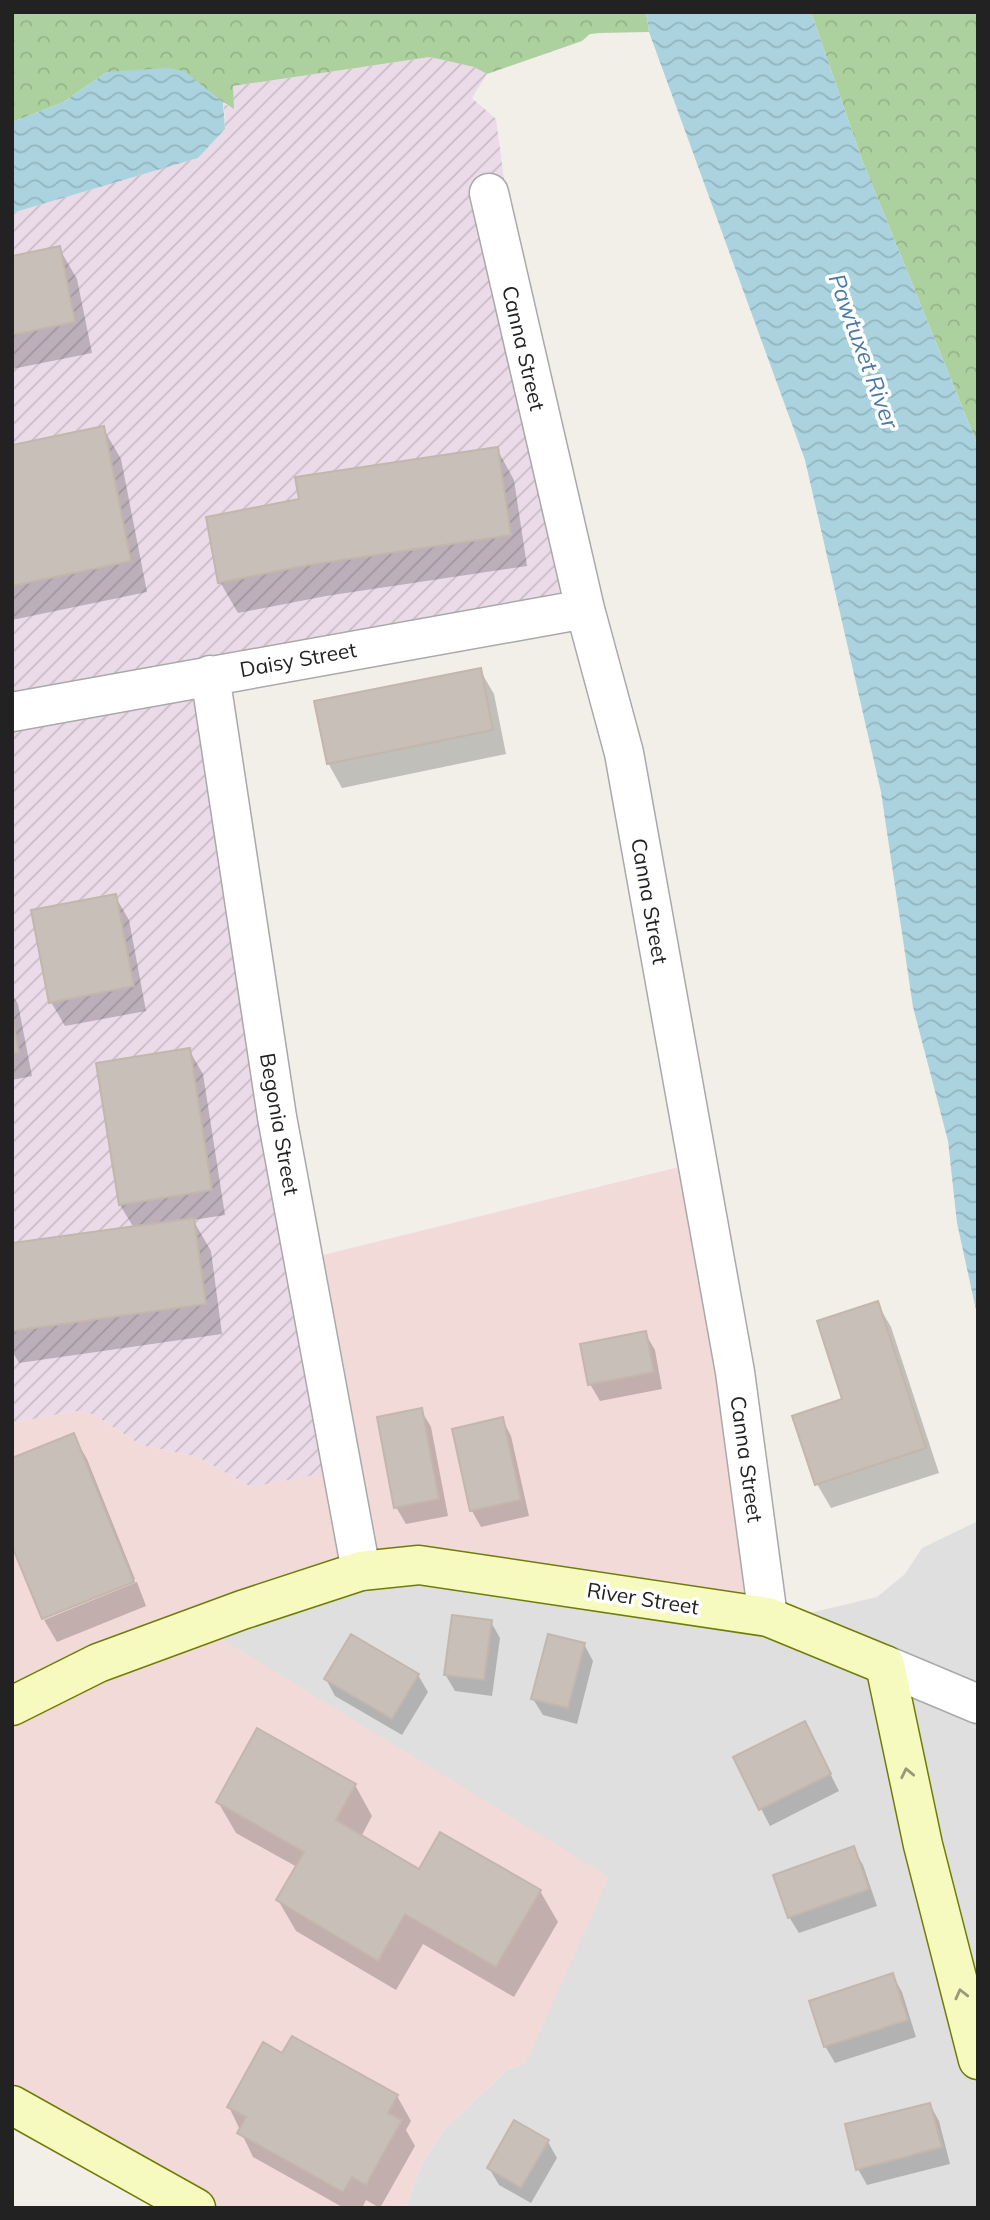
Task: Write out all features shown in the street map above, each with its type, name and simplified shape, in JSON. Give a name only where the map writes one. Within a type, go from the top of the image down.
[{"type":"main road","name":"River Street","points":[[12,1706],[97,1663],[242,1610],[361,1571],[419,1565],[768,1617],[885,1665]]},
{"type":"main road","points":[[885,1665],[923,1845],[978,2060]]},
{"type":"main road","points":[[12,2105],[196,2208]]},
{"type":"street","name":"Canna Street","points":[[489,193],[584,609],[624,753],[735,1372],[768,1617]]},
{"type":"street","name":"Daisy Street","points":[[12,712],[584,609]]},
{"type":"street","name":"Begonia Street","points":[[210,675],[277,1117],[361,1571]]},
{"type":"street","points":[[885,1665],[978,1704]]},
{"type":"shaded area","points":[[430,57],[474,67],[487,74],[472,98],[496,119],[515,261],[576,604],[216,671],[340,1470],[251,1487],[198,1457],[141,1445],[93,1414],[74,1411],[12,1423],[12,213],[198,158],[225,129],[224,104],[233,108],[233,86]]},
{"type":"shaded area","points":[[691,1164],[779,1612],[386,1577],[209,1631],[609,1877],[526,2063],[507,2070],[444,2129],[421,2166],[405,2208],[202,2208],[12,2102],[12,1423],[74,1411],[93,1414],[141,1445],[198,1457],[251,1487],[307,1259]]},
{"type":"shaded area","points":[[978,1521],[978,2208],[405,2208],[421,2166],[444,2129],[507,2070],[526,2063],[242,1653],[209,1631],[365,1578],[801,1615],[877,1597],[905,1574],[922,1548]]},
{"type":"green space","points":[[12,12],[646,12],[649,32],[590,34],[582,41],[487,74],[474,67],[430,57],[233,86],[234,109],[223,102],[107,72],[62,103],[12,122]]},
{"type":"green space","points":[[811,12],[978,12],[978,446],[862,160]]},
{"type":"water","name":"Pawtuxet River","points":[[646,12],[811,12],[862,160],[978,446],[978,1319],[957,1223],[948,1141],[913,1007],[881,792],[805,460],[649,32]]},
{"type":"water","points":[[168,68],[184,71],[223,102],[225,129],[198,158],[12,213],[12,122],[62,103],[107,72]]},
{"type":"building","points":[[60,246],[75,322],[12,335],[12,256]]},
{"type":"building","points":[[104,426],[131,561],[12,586],[12,445]]},
{"type":"building","points":[[498,447],[511,535],[308,565],[218,583],[206,517],[299,499],[295,477]]},
{"type":"building","points":[[481,668],[493,730],[327,764],[314,701]]},
{"type":"building","points":[[116,894],[134,986],[49,1003],[31,910]]},
{"type":"building","points":[[12,1016],[19,1052],[12,1054]]},
{"type":"building","points":[[190,1048],[212,1190],[119,1205],[96,1063]]},
{"type":"building","points":[[194,1218],[206,1304],[12,1331],[12,1243]]},
{"type":"building","points":[[878,1301],[926,1448],[815,1485],[792,1416],[842,1399],[817,1321]]},
{"type":"building","points":[[646,1331],[654,1372],[588,1385],[580,1344]]},
{"type":"building","points":[[422,1408],[439,1499],[394,1508],[377,1417]]},
{"type":"building","points":[[503,1417],[521,1500],[470,1511],[452,1429]]},
{"type":"building","points":[[74,1433],[134,1582],[42,1619],[12,1546],[12,1458]]},
{"type":"building","points":[[452,1615],[492,1620],[484,1680],[444,1675]]},
{"type":"building","points":[[351,1634],[419,1674],[392,1719],[324,1679]]},
{"type":"building","points":[[548,1634],[585,1643],[568,1708],[531,1699]]},
{"type":"building","points":[[805,1721],[831,1774],[759,1810],[733,1757]]},
{"type":"building","points":[[257,1728],[356,1784],[336,1820],[419,1869],[440,1832],[541,1890],[496,1967],[405,1914],[378,1961],[276,1900],[304,1852],[216,1802]]},
{"type":"building","points":[[854,1846],[869,1889],[788,1918],[773,1875]]},
{"type":"building","points":[[893,1973],[908,2020],[824,2047],[809,2001]]},
{"type":"building","points":[[292,2036],[398,2095],[388,2113],[402,2120],[366,2185],[352,2177],[343,2192],[237,2133],[246,2117],[227,2107],[263,2042],[282,2053]]},
{"type":"building","points":[[930,2103],[942,2147],[856,2170],[845,2124]]},
{"type":"building","points":[[514,2120],[549,2140],[521,2188],[487,2168]]}]
